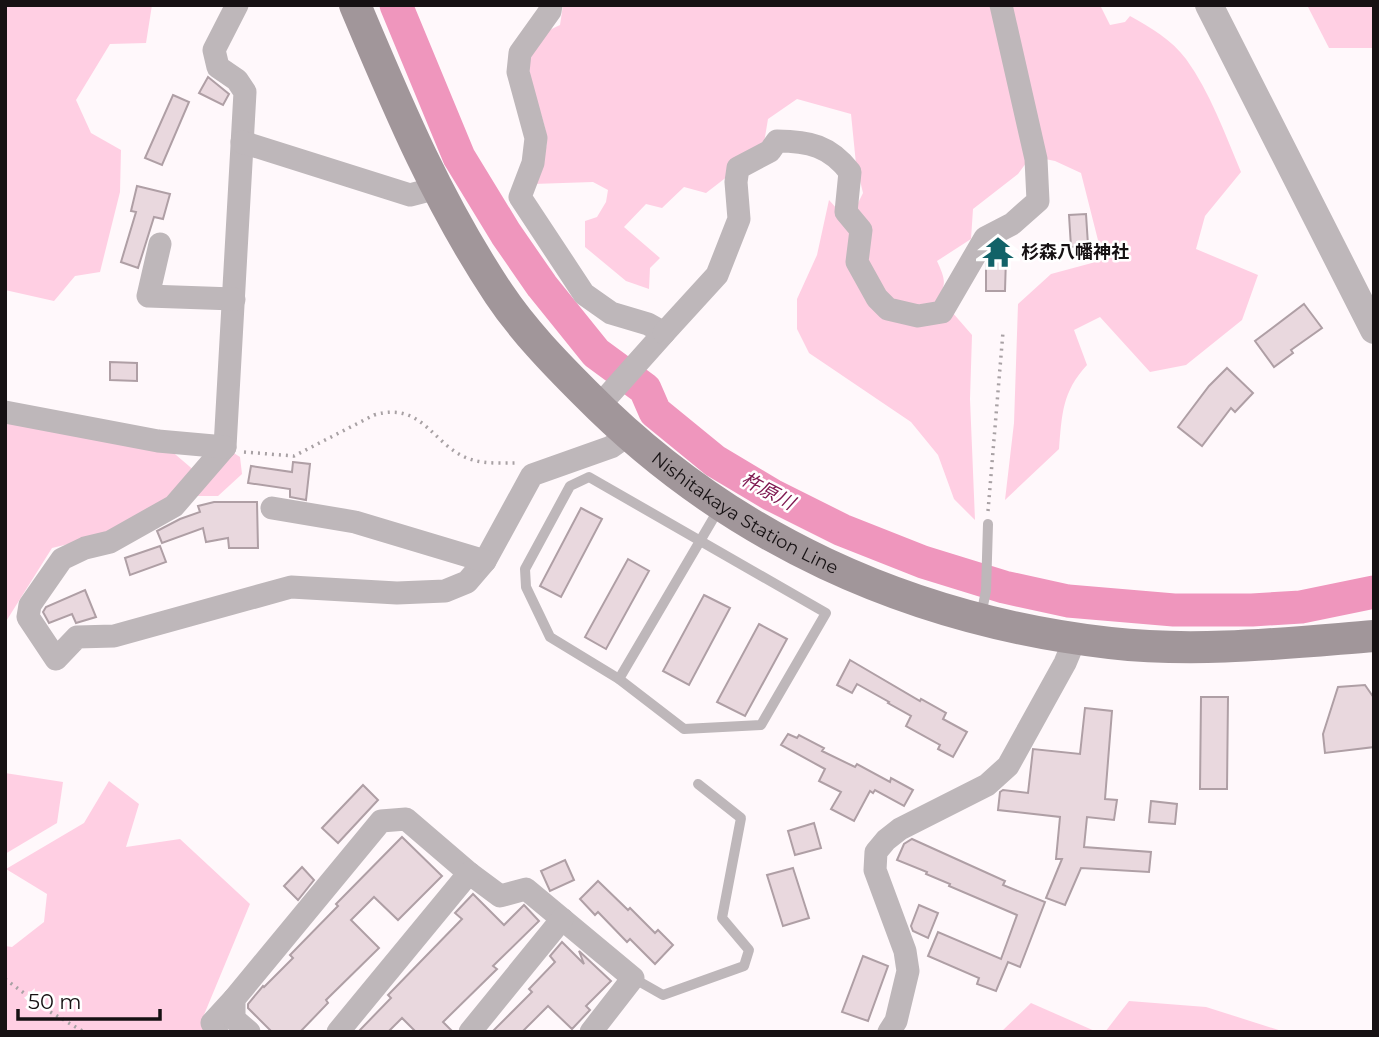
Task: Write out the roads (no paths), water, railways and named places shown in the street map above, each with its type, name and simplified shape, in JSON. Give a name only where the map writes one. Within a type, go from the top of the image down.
[{"type":"main road","name":"Nishitakaya Station Line","points":[[355,5],[407,130],[457,229],[501,297],[551,359],[608,396],[628,435],[699,491],[776,540],[855,579],[940,610],[983,605],[1026,630],[1112,643],[1220,648],[1374,636]]},
{"type":"street","points":[[237,5],[214,50],[218,67],[237,80],[245,92],[225,447],[174,506],[110,542],[85,548],[62,559],[30,606],[28,617],[56,659],[77,637],[114,636],[291,587],[397,593],[445,591],[467,582],[485,561],[533,475],[611,447],[628,435]]},
{"type":"street","points":[[551,5],[550,11],[520,53],[518,72],[536,138],[533,163],[520,197],[584,294],[611,313],[648,324],[664,333]]},
{"type":"street","points":[[608,396],[717,275],[739,219],[736,182],[738,168],[770,151],[776,141],[798,141],[822,148],[839,158],[850,172],[846,212],[861,230],[857,262],[877,299],[888,309],[918,316],[942,312],[985,238],[1012,225],[1038,201],[1036,159],[1000,5]]},
{"type":"street","points":[[1209,5],[1374,330]]},
{"type":"street","points":[[242,142],[410,194],[437,188]]},
{"type":"street","points":[[160,244],[148,296],[234,299]]},
{"type":"street","points":[[5,412],[158,441],[225,447]]},
{"type":"street","points":[[272,508],[355,522],[485,561]]},
{"type":"street","points":[[889,1032],[896,1021],[908,971],[905,951],[875,870],[876,852],[886,840],[901,830],[987,785],[1008,766],[1065,663],[1070,651],[1071,637]]},
{"type":"street","points":[[217,1032],[212,1023],[381,821],[406,819],[500,896],[526,889],[633,978],[591,1032]]},
{"type":"street","points":[[338,1032],[469,873]]},
{"type":"street","points":[[470,1032],[562,919]]},
{"type":"street","points":[[234,999],[234,1019],[249,1032]]},
{"type":"lane","points":[[589,477],[700,539],[826,613],[761,725],[684,729],[619,680],[550,637],[526,586],[525,569],[570,486],[589,477]]},
{"type":"lane","points":[[619,680],[721,505]]},
{"type":"lane","points":[[983,605],[988,524]]},
{"type":"lane","points":[[633,978],[663,995],[744,966],[749,950],[722,918],[741,818],[698,784]]},
{"type":"waterway","name":"杵原川","points":[[396,5],[459,157],[506,234],[542,286],[596,353],[645,389],[655,412],[715,461],[772,495],[842,530],[923,562],[1004,587],[1068,601],[1174,610],[1252,610],[1301,607],[1374,592]]},
{"type":"place","name":"杉森八幡神社","points":[[998,252]]}]
